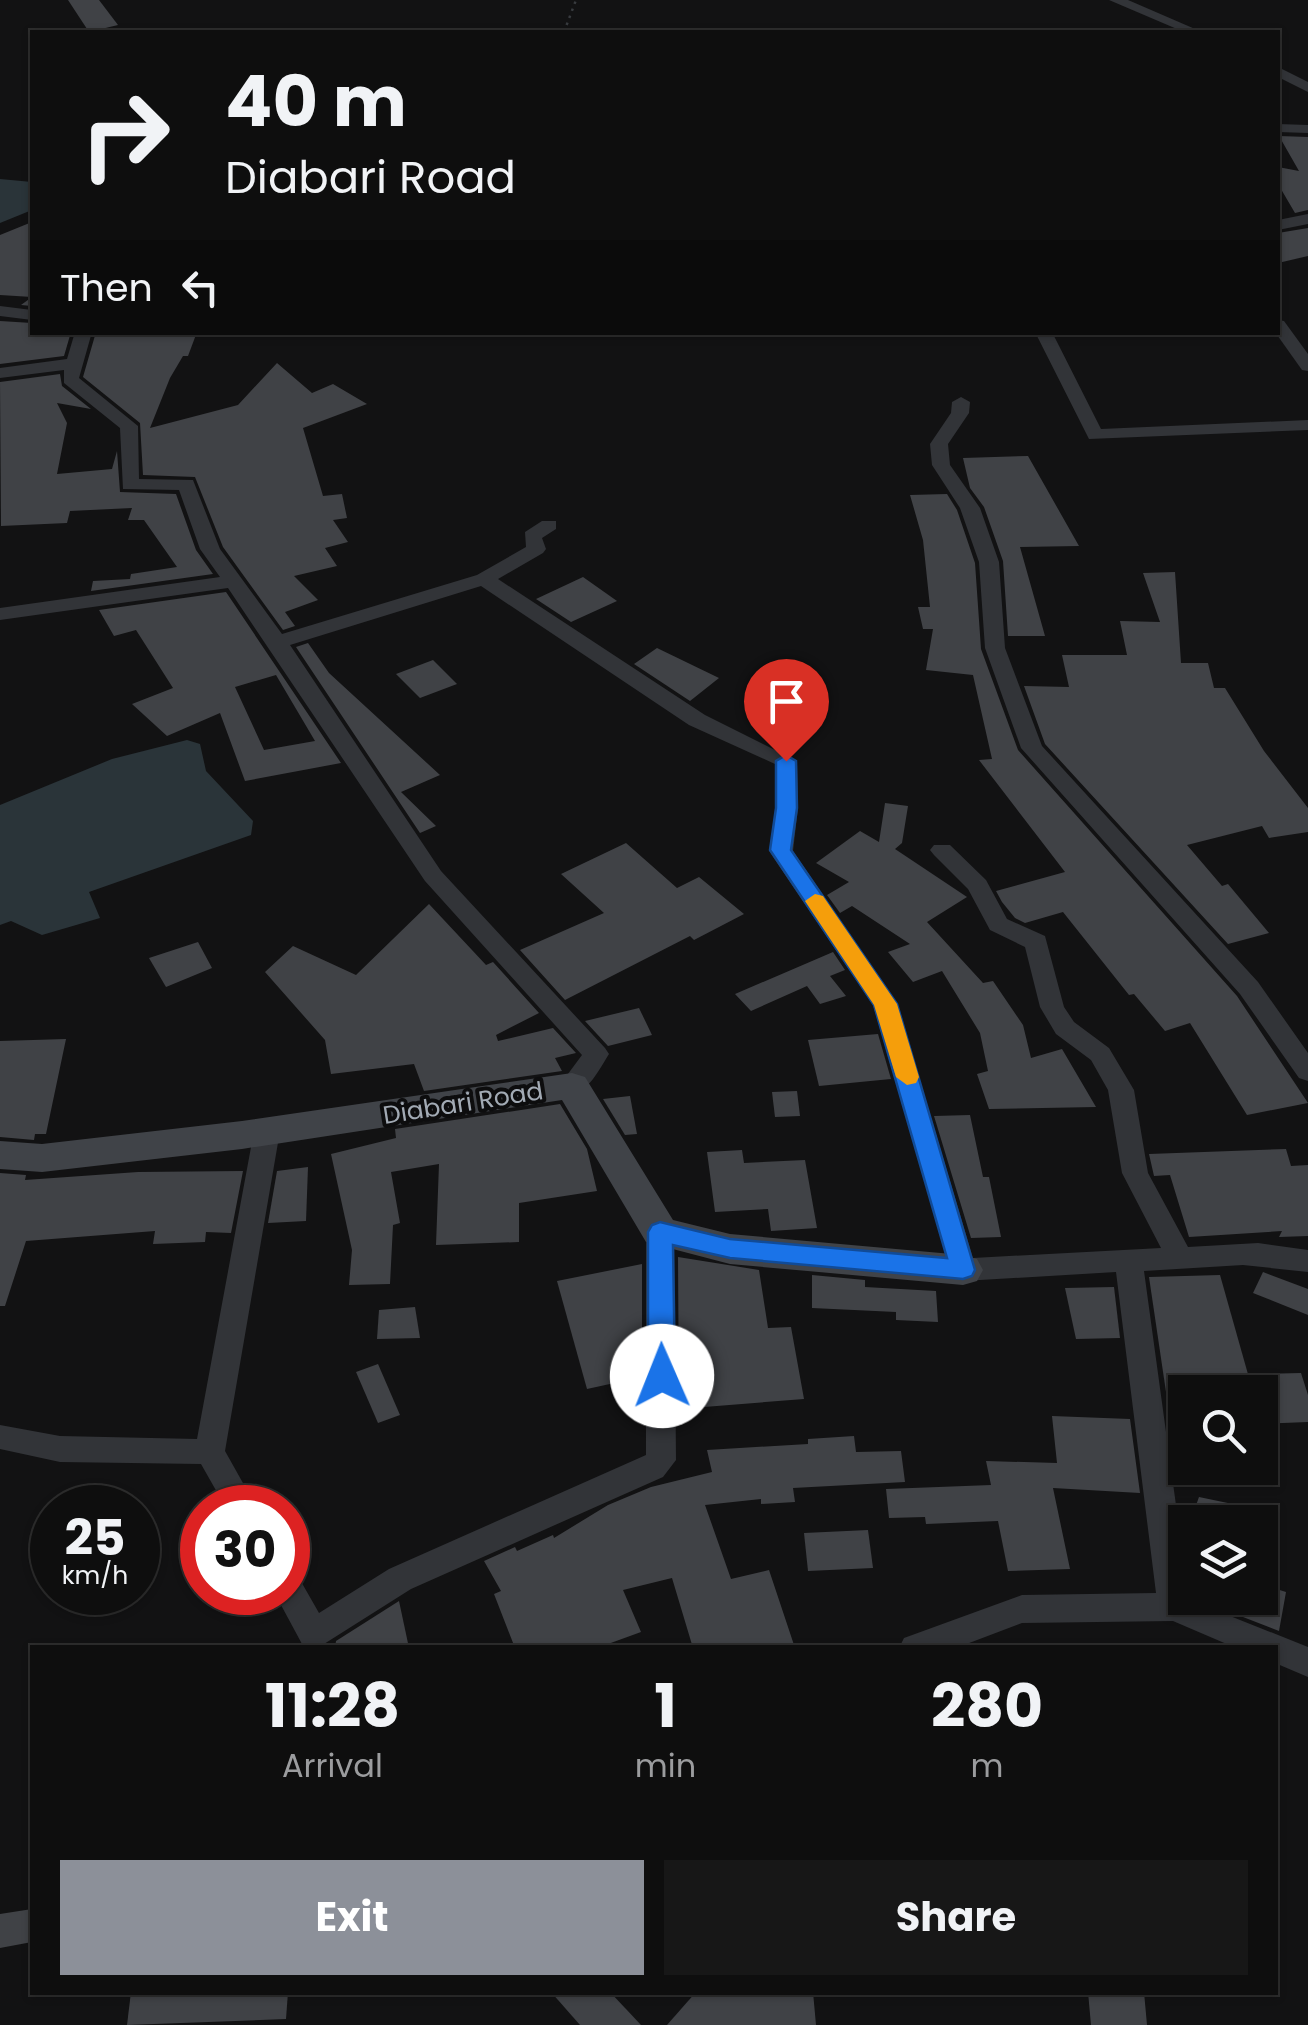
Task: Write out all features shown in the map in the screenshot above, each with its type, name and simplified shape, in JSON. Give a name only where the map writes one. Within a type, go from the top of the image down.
[{"type":"street","points":[[1116,0],[1190,30]]},
{"type":"street","points":[[1280,72],[1308,88]]},
{"type":"street","points":[[1280,128],[1308,129]]},
{"type":"street","points":[[1280,225],[1308,219]]},
{"type":"street","points":[[0,311],[30,315]]},
{"type":"street","points":[[1280,328],[1308,366]]},
{"type":"street","points":[[83,335],[70,380],[129,426],[130,486],[186,484],[210,548],[278,642],[433,876],[596,1054],[572,1086]]},
{"type":"street","points":[[1044,335],[1094,435],[1308,425]]},
{"type":"street","points":[[0,373],[75,363]]},
{"type":"street","points":[[962,402],[960,413],[939,444],[942,465],[970,508],[989,562],[995,648],[1032,748],[1094,821],[1120,842],[1218,951],[1308,1072]]},
{"type":"street","points":[[278,642],[484,579],[536,549],[532,536],[549,525]]},
{"type":"street","points":[[484,579],[697,720],[786,761],[781,850],[885,1004],[963,1270]]},
{"type":"street","points":[[0,614],[234,581]]},
{"type":"street","points":[[942,850],[978,884],[998,924],[1036,942],[1052,1006],[1064,1028],[1100,1054],[1121,1090],[1136,1173],[1180,1258]]},
{"type":"street","name":"Diabari Road","points":[[0,1155],[42,1158],[267,1131],[572,1086],[660,1232]]},
{"type":"street","points":[[229,1485],[210,1452],[267,1131]]},
{"type":"street","points":[[302,1615],[316,1641],[400,1579],[652,1468],[660,1460],[660,1232],[730,1249],[963,1270],[1043,1261],[1267,1252],[1308,1262]]},
{"type":"street","points":[[1128,1259],[1168,1562]]},
{"type":"street","points":[[0,1437],[60,1449],[210,1452]]},
{"type":"street","points":[[924,1645],[1022,1609],[1168,1607]]},
{"type":"street","points":[[1194,1615],[1267,1645]]},
{"type":"street","points":[[1278,1650],[1308,1662]]},
{"type":"path","points":[[565,30],[576,0]]},
{"type":"shaded area","points":[[0,179],[30,182],[30,211],[0,223]]},
{"type":"shaded area","points":[[187,740],[200,744],[206,771],[253,821],[251,835],[89,892],[100,918],[42,935],[11,921],[0,925],[0,805],[112,759]]},
{"type":"building","points":[[68,0],[99,0],[118,25],[88,30]]},
{"type":"building","points":[[1280,136],[1308,137],[1308,210],[1295,213],[1280,187],[1280,167],[1299,171]]},
{"type":"building","points":[[30,223],[30,297],[0,295],[0,235]]},
{"type":"building","points":[[1308,228],[1308,256],[1280,263],[1280,233]]},
{"type":"building","points":[[0,321],[30,323],[30,335],[70,335],[64,356],[0,364]]},
{"type":"building","points":[[95,335],[196,335],[188,356],[183,356],[170,378],[150,428],[238,405],[277,363],[312,393],[333,384],[367,404],[303,428],[323,496],[342,494],[347,518],[333,520],[348,542],[325,548],[337,566],[294,576],[318,600],[285,612],[295,626],[283,630],[223,547],[195,477],[143,475],[140,423],[83,377]]},
{"type":"building","points":[[60,374],[62,386],[91,409],[57,403],[67,423],[57,474],[112,469],[117,451],[120,492],[176,494],[196,550],[213,574],[91,591],[93,581],[130,579],[131,574],[177,567],[144,520],[128,520],[132,508],[70,511],[67,523],[1,526],[0,382]]},
{"type":"building","points":[[1028,456],[1079,546],[1020,547],[1045,636],[1008,636],[1003,561],[984,507],[970,488],[963,458]]},
{"type":"building","points":[[947,494],[957,510],[975,563],[981,649],[1018,750],[1237,996],[1308,1103],[1247,1115],[1190,1023],[1165,1031],[1134,994],[1129,995],[1063,912],[1025,923],[1015,918],[1002,902],[996,891],[1065,872],[979,760],[992,759],[973,675],[926,670],[933,629],[923,629],[918,607],[930,607],[923,540],[910,495]]},
{"type":"building","points":[[1175,572],[1181,663],[1208,663],[1214,688],[1225,688],[1264,751],[1308,808],[1308,832],[1269,838],[1262,826],[1187,845],[1222,886],[1228,884],[1269,933],[1228,944],[1045,744],[1024,686],[1069,687],[1062,655],[1127,655],[1120,621],[1160,622],[1143,573]]},
{"type":"building","points":[[583,577],[617,601],[571,622],[536,599]]},
{"type":"building","points":[[226,592],[341,763],[245,781],[220,713],[167,736],[132,704],[173,688],[136,630],[114,636],[99,610]],"holes":[[[276,675],[315,741],[264,750],[235,687]]]},
{"type":"building","points":[[308,643],[329,673],[440,775],[401,792],[436,826],[420,833],[296,647]]},
{"type":"building","points":[[657,648],[719,678],[690,701],[634,664]]},
{"type":"building","points":[[433,660],[457,684],[420,698],[396,674]]},
{"type":"building","points":[[885,803],[908,806],[902,843],[895,849],[967,897],[927,922],[983,983],[993,981],[1023,1025],[1031,1058],[1062,1049],[1096,1107],[989,1109],[977,1074],[988,1071],[980,1033],[942,971],[913,982],[888,952],[910,944],[852,906],[840,913],[827,895],[849,882],[816,863],[860,831],[879,842]]},
{"type":"building","points":[[626,843],[677,888],[699,877],[744,914],[694,940],[690,936],[565,1000],[520,950],[604,913],[561,874]]},
{"type":"building","points":[[429,904],[486,965],[493,962],[539,1013],[496,1035],[498,1041],[553,1028],[576,1053],[555,1058],[562,1071],[424,1091],[414,1064],[331,1074],[325,1040],[265,972],[293,946],[356,975]]},
{"type":"building","points":[[198,942],[212,968],[166,987],[149,958]]},
{"type":"building","points":[[833,952],[845,970],[830,976],[846,996],[820,1004],[807,986],[751,1011],[735,994]]},
{"type":"building","points":[[639,1008],[652,1035],[608,1046],[585,1021]]},
{"type":"building","points":[[878,1034],[891,1079],[819,1086],[808,1040]]},
{"type":"building","points":[[66,1039],[46,1134],[35,1134],[34,1140],[0,1137],[0,1041]]},
{"type":"building","points":[[797,1091],[800,1116],[775,1117],[772,1092]]},
{"type":"building","points":[[630,1096],[637,1134],[625,1135],[603,1099]]},
{"type":"building","points":[[560,1104],[587,1149],[597,1191],[519,1203],[519,1242],[436,1245],[439,1164],[391,1172],[400,1223],[393,1225],[390,1284],[349,1285],[352,1250],[331,1154],[396,1138],[395,1129]]},
{"type":"building","points":[[970,1115],[983,1177],[989,1177],[1001,1237],[971,1238],[934,1116]]},
{"type":"building","points":[[1286,1149],[1291,1166],[1308,1165],[1308,1236],[1279,1237],[1282,1231],[1189,1237],[1170,1175],[1154,1176],[1149,1154]]},
{"type":"building","points":[[742,1150],[744,1163],[805,1160],[817,1228],[771,1231],[768,1209],[715,1212],[707,1152]]},
{"type":"building","points":[[308,1167],[306,1221],[268,1223],[277,1171]]},
{"type":"building","points":[[243,1171],[231,1233],[206,1232],[205,1242],[153,1244],[155,1231],[26,1241],[5,1306],[0,1306],[0,1173],[26,1175],[25,1180],[138,1172]]},
{"type":"building","points":[[678,1257],[759,1270],[768,1328],[791,1327],[804,1399],[679,1409]]},
{"type":"building","points":[[642,1264],[642,1377],[587,1389],[557,1281]]},
{"type":"building","points":[[1263,1272],[1308,1289],[1308,1315],[1253,1293]]},
{"type":"building","points":[[812,1275],[865,1280],[865,1287],[936,1291],[938,1322],[896,1320],[896,1312],[812,1308]]},
{"type":"building","points":[[1220,1275],[1248,1375],[1168,1375],[1166,1392],[1149,1277]]},
{"type":"building","points":[[1114,1287],[1120,1338],[1076,1339],[1065,1288]]},
{"type":"building","points":[[415,1307],[420,1338],[377,1339],[379,1310]]},
{"type":"building","points":[[378,1364],[400,1415],[378,1423],[356,1372]]},
{"type":"building","points":[[1301,1373],[1308,1395],[1308,1422],[1278,1423],[1278,1375],[1260,1374]]},
{"type":"building","points":[[1052,1416],[1130,1419],[1140,1493],[1053,1488],[1070,1569],[1008,1571],[998,1521],[926,1524],[925,1517],[889,1518],[886,1489],[991,1485],[986,1461],[1057,1463]]},
{"type":"building","points":[[854,1436],[856,1452],[901,1451],[905,1482],[793,1488],[795,1502],[761,1504],[761,1499],[705,1505],[731,1579],[769,1570],[794,1645],[692,1645],[672,1578],[623,1590],[641,1632],[605,1645],[514,1645],[494,1594],[501,1591],[484,1561],[515,1547],[517,1551],[553,1535],[554,1538],[608,1505],[651,1487],[712,1472],[707,1450],[808,1444],[808,1439]]},
{"type":"building","points":[[1199,1497],[1237,1505],[1196,1505]]},
{"type":"building","points":[[868,1530],[873,1568],[808,1571],[804,1533]]},
{"type":"building","points":[[1278,1590],[1286,1592],[1279,1631],[1238,1615],[1278,1615]]},
{"type":"building","points":[[399,1601],[408,1645],[335,1645]]},
{"type":"building","points":[[30,1909],[30,1942],[0,1948],[0,1914]]},
{"type":"building","points":[[131,1995],[288,1995],[286,2019],[127,2025]]},
{"type":"building","points":[[554,1995],[613,1995],[641,2025],[580,2025]]},
{"type":"building","points":[[693,1995],[813,1995],[816,2025],[667,2025]]},
{"type":"building","points":[[1088,1995],[1144,1995],[1147,2025],[1091,2025]]},
{"type":"slow traffic","points":[[815,901],[885,1004],[907,1077]]},
{"type":"route","points":[[662,1376],[660,1232],[730,1249],[963,1270],[885,1004],[781,850],[786,761]]}]
